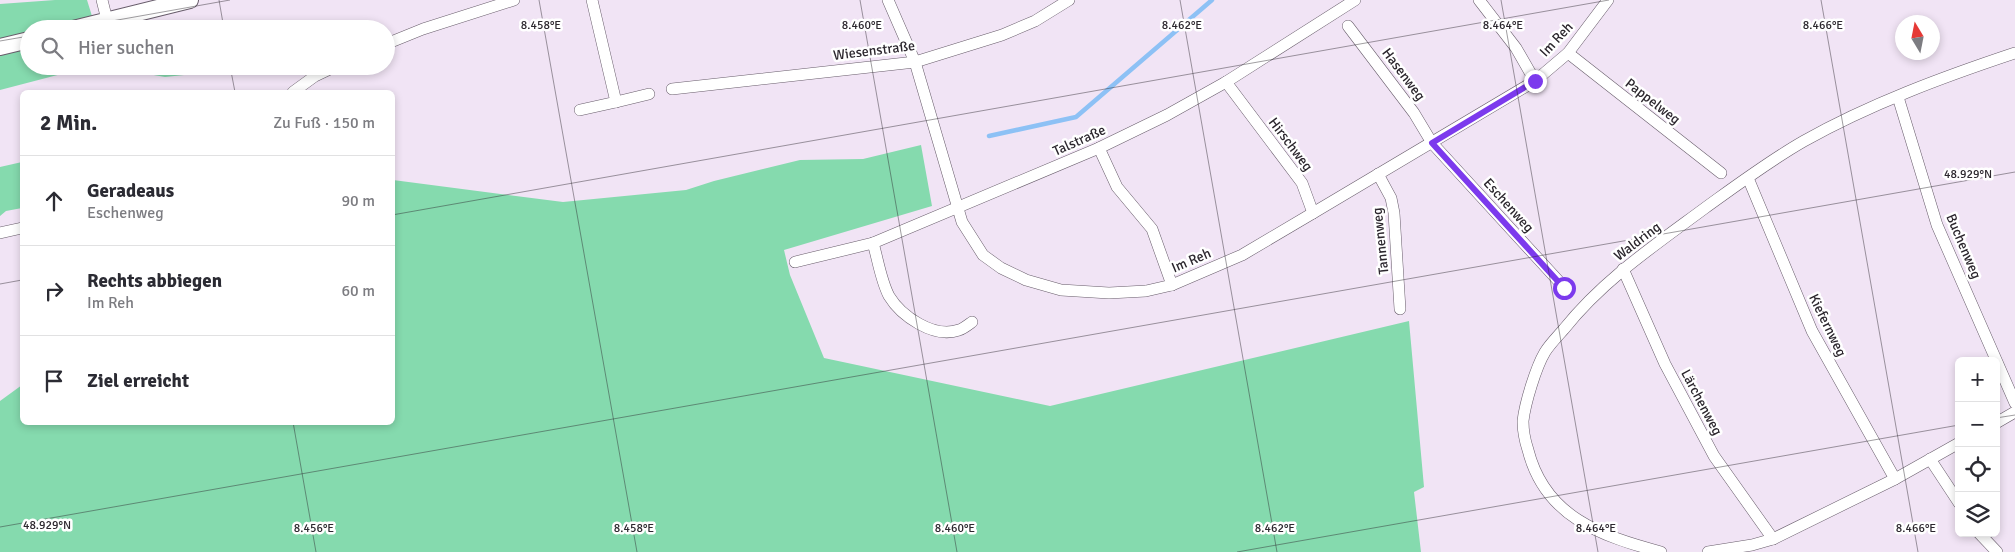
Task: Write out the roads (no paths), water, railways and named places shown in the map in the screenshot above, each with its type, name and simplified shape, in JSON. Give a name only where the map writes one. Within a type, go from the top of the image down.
[{"type":"main road","points":[[107,20],[190,0]]},
{"type":"main road","points":[[0,47],[20,42]]},
{"type":"street","points":[[102,0],[107,20]]},
{"type":"street","points":[[395,40],[423,29],[514,0]]},
{"type":"street","points":[[592,0],[616,102]]},
{"type":"street","name":"Im Reh","points":[[888,0],[915,62],[958,209],[969,234],[983,255],[1001,268],[1026,280],[1061,290],[1109,293],[1146,292],[1172,285],[1242,255],[1535,81],[1568,53],[1608,0]]},
{"type":"street","name":"Wiesenstraße","points":[[672,89],[915,62],[1002,35],[1035,21],[1069,0]]},
{"type":"street","name":"Talstraße","points":[[795,262],[873,243],[958,209],[1099,148],[1167,115],[1226,82],[1355,0]]},
{"type":"street","points":[[1479,0],[1516,48],[1535,81]]},
{"type":"street","name":"Hasenweg","points":[[1348,26],[1414,113],[1432,143]]},
{"type":"street","name":"Pappelweg","points":[[1568,53],[1720,173]]},
{"type":"street","name":"Waldring","points":[[1661,552],[1600,533],[1573,518],[1546,491],[1530,460],[1525,442],[1523,422],[1529,394],[1545,353],[1583,305],[1623,270],[1748,178],[1803,142],[1868,109],[1934,81],[2015,53]]},
{"type":"street","points":[[295,90],[317,75]]},
{"type":"street","name":"Hirschweg","points":[[1226,82],[1302,183],[1313,213]]},
{"type":"street","points":[[580,110],[649,94]]},
{"type":"street","name":"Buchenweg","points":[[1898,97],[1937,225],[2015,402]]},
{"type":"street","name":"Eschenweg","points":[[1432,143],[1564,288]]},
{"type":"street","points":[[1099,148],[1116,187],[1152,229],[1172,285]]},
{"type":"street","name":"Tannenweg","points":[[1378,174],[1391,198],[1394,214],[1398,248],[1400,309]]},
{"type":"street","name":"Kiefernweg","points":[[1748,178],[1812,331],[1895,479]]},
{"type":"street","points":[[0,233],[20,228]]},
{"type":"street","points":[[873,243],[889,295],[899,309],[913,320],[936,332],[958,330],[972,322]]},
{"type":"street","name":"Lärchenweg","points":[[1623,270],[1665,364],[1714,456],[1773,539]]},
{"type":"street","points":[[2000,421],[2015,412]]},
{"type":"street","points":[[1708,552],[1752,545],[1773,539],[1895,479],[1955,445]]},
{"type":"street","points":[[1930,459],[1955,497]]},
{"type":"street","points":[[1983,537],[1997,552]]},
{"type":"waterway","points":[[989,136],[1076,117],[1212,0]]}]
